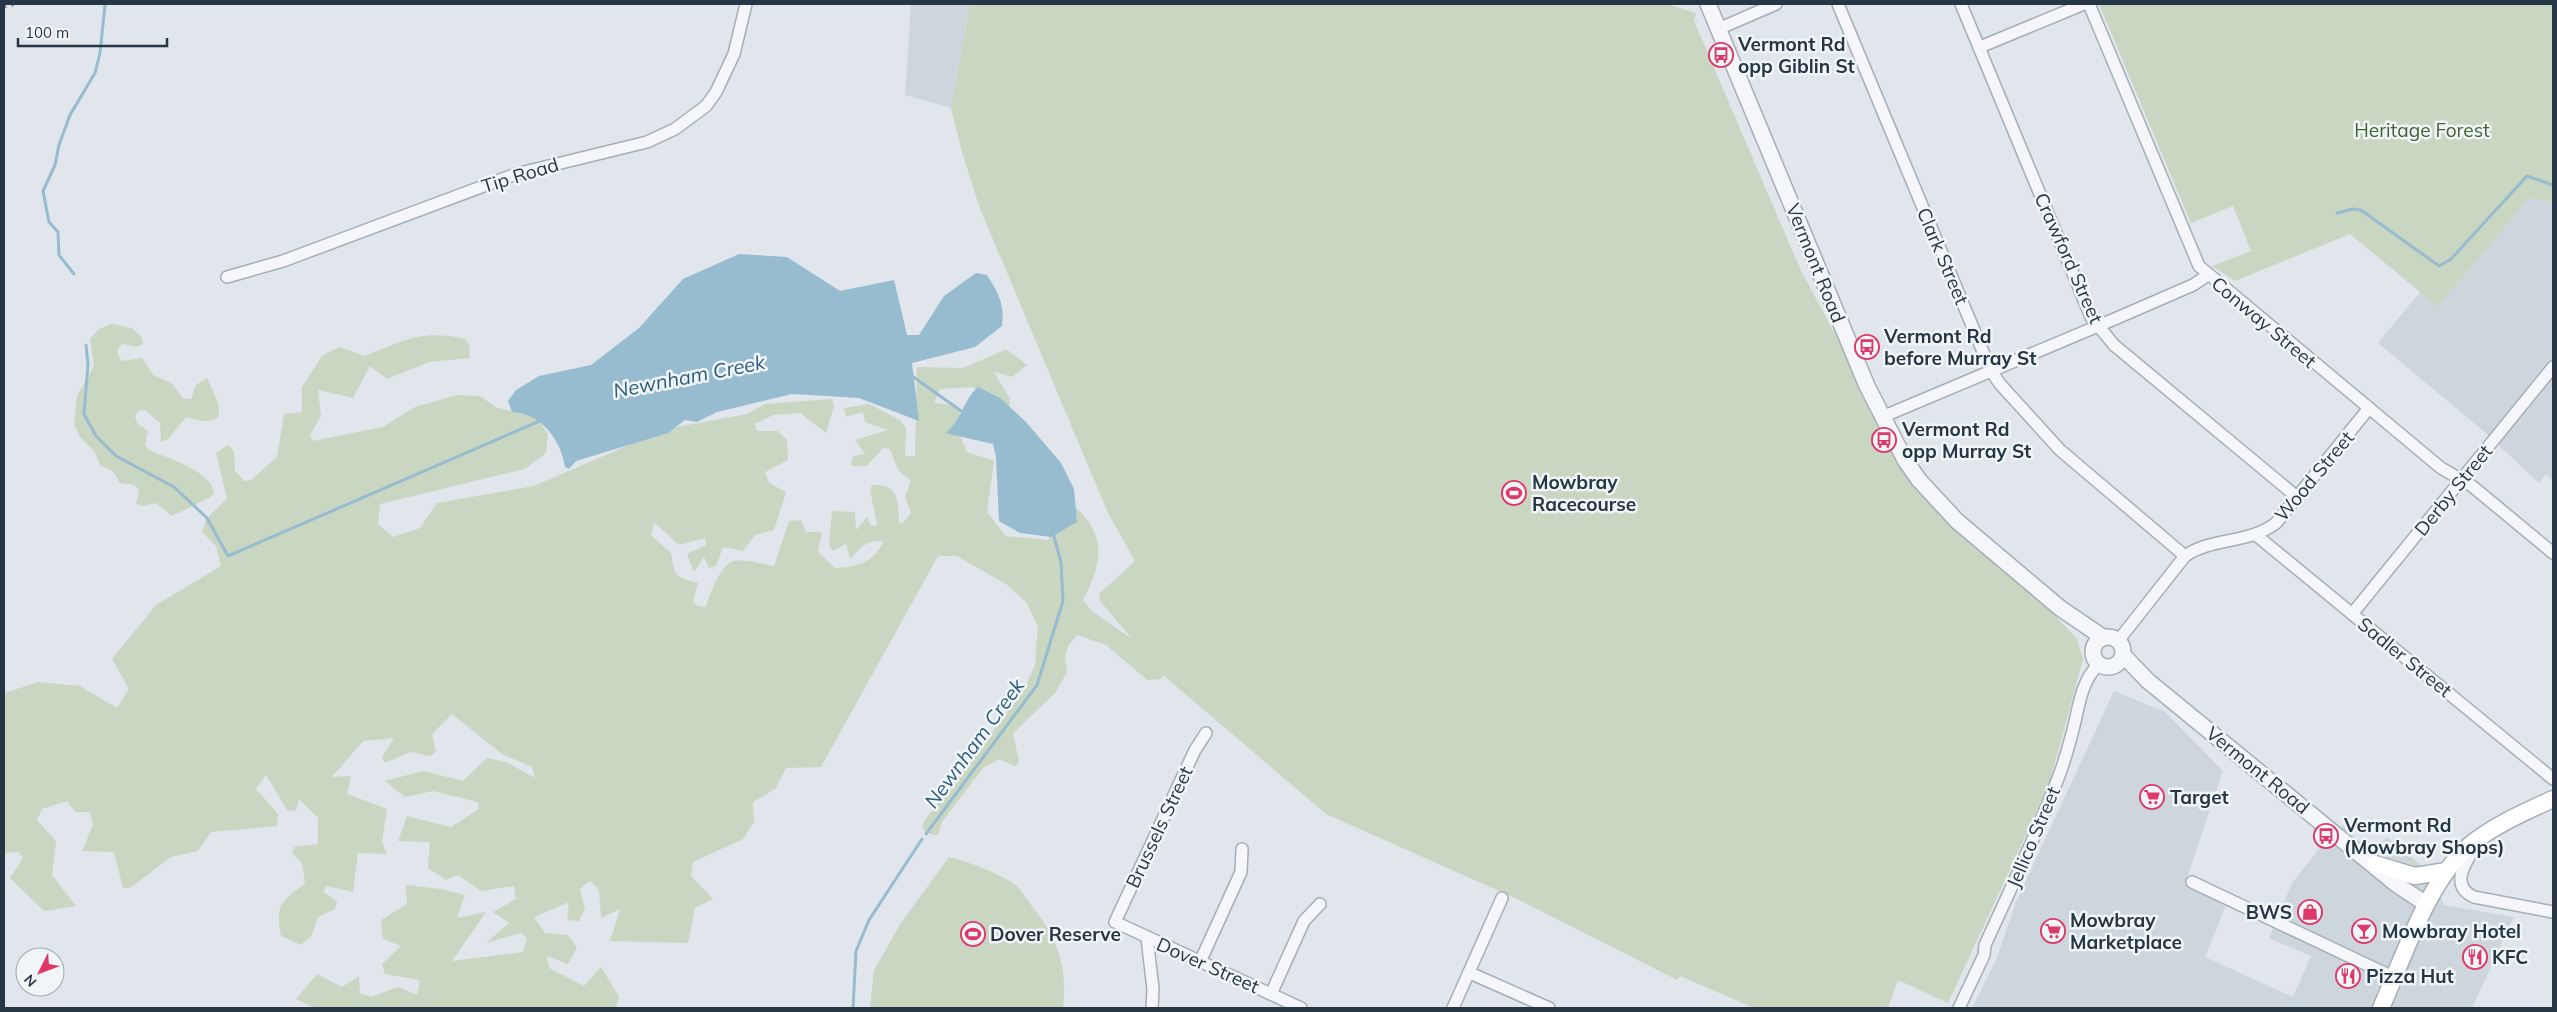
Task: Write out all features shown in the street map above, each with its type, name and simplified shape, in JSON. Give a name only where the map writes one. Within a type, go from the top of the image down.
[{"type":"main road","points":[[2382,1008],[2428,900],[2446,871],[2460,855],[2481,837],[2553,799]]},
{"type":"main road","points":[[2371,862],[2415,876],[2446,871]]},
{"type":"street","name":"Tip Road","points":[[226,277],[283,261],[507,177],[647,142],[675,129],[706,106],[716,92],[734,54],[746,4]]},
{"type":"street","name":"Vermont Road","points":[[1708,4],[1882,417],[1905,460],[1957,521],[2060,608],[2110,645],[2148,681],[2396,884],[2428,900]]},
{"type":"street","points":[[1718,29],[1776,4]]},
{"type":"street","name":"Clark Street","points":[[1838,4],[1991,371],[2000,384],[2060,450],[2185,556]]},
{"type":"street","name":"Crawford Street","points":[[1961,4],[2086,307],[2097,326],[2114,345],[2297,496]]},
{"type":"street","points":[[1980,47],[2084,4]]},
{"type":"street","name":"Conway Street","points":[[2089,4],[2199,266],[2440,468],[2472,486],[2553,553]]},
{"type":"street","points":[[1882,417],[2193,285],[2208,275]]},
{"type":"street","name":"Derby Street","points":[[2352,614],[2553,367]]},
{"type":"street","name":"Wood Street","points":[[2110,645],[2185,556],[2199,548],[2256,535],[2276,523],[2369,408]]},
{"type":"street","name":"Sadler Street","points":[[2256,535],[2553,779]]},
{"type":"street","points":[[2110,645],[2120,661],[2105,665],[2094,656],[2110,645]]},
{"type":"street","name":"Vermont Road","points":[[2105,665],[2148,681]]},
{"type":"street","name":"Jellico Street","points":[[1958,1008],[1984,955],[1985,945],[2015,880],[2059,774],[2072,737],[2081,693],[2092,670],[2105,665]]},
{"type":"street","name":"Brussels Street","points":[[1115,922],[1195,750],[1206,733]]},
{"type":"street","points":[[2481,837],[2462,870],[2460,881],[2470,895],[2553,912]]},
{"type":"street","points":[[1200,962],[1241,872],[1242,849]]},
{"type":"street","points":[[2192,882],[2395,978]]},
{"type":"street","points":[[1452,1008],[1502,898]]},
{"type":"street","points":[[1271,994],[1304,922],[1320,904]]},
{"type":"street","name":"Dover Street","points":[[1115,922],[1271,994],[1283,1005],[1301,1008]]},
{"type":"street","points":[[1147,938],[1153,989],[1152,1008]]},
{"type":"street","points":[[1470,972],[1549,1008]]},
{"type":"shaded area","points":[[911,4],[970,4],[951,108],[905,95]]},
{"type":"shaded area","points":[[2529,198],[2553,202],[2553,481],[2546,474],[2539,483],[2481,429],[2378,343],[2420,292],[2439,306]]},
{"type":"shaded area","points":[[2114,691],[2165,712],[2223,771],[2185,884],[2227,903],[2205,957],[2293,997],[2311,956],[2269,938],[2292,883],[2327,839],[2343,825],[2371,853],[2387,837],[2427,870],[2444,905],[2514,917],[2472,1008],[1972,1008],[1996,960],[2016,902]]},
{"type":"green space","name":"Mowbray Racecourse","points":[[970,4],[1667,4],[1696,13],[1694,21],[1801,271],[1910,472],[1971,543],[2051,611],[2077,639],[2083,659],[2049,785],[1948,1003],[1898,980],[1888,1008],[1754,1008],[1680,976],[1677,980],[1517,899],[1326,814],[1163,675],[1162,679],[1147,680],[1106,645],[1077,635],[1068,646],[1065,658],[1067,672],[1055,693],[1013,733],[1019,762],[1015,766],[999,759],[983,768],[942,822],[938,835],[933,835],[922,827],[925,820],[1023,692],[1035,665],[1038,627],[1027,603],[1006,584],[957,556],[938,556],[821,767],[786,768],[775,789],[753,802],[754,822],[743,839],[693,862],[691,876],[713,899],[695,908],[688,943],[610,941],[620,909],[601,918],[599,890],[590,881],[580,889],[585,909],[579,921],[567,920],[569,902],[534,917],[545,933],[568,935],[577,948],[568,964],[547,956],[549,968],[584,986],[601,967],[619,997],[616,1008],[315,1008],[296,999],[317,974],[342,987],[359,976],[360,993],[371,997],[398,987],[417,995],[420,980],[385,974],[382,964],[401,946],[383,939],[381,920],[407,904],[406,885],[441,889],[465,895],[457,918],[486,912],[452,961],[523,952],[527,938],[521,933],[486,943],[509,923],[493,912],[516,899],[514,886],[481,891],[458,875],[446,880],[428,868],[430,842],[398,841],[407,816],[451,827],[479,809],[478,802],[433,791],[405,797],[385,781],[423,771],[463,781],[487,758],[506,762],[535,778],[532,767],[502,754],[452,714],[432,734],[436,752],[430,756],[410,752],[385,763],[382,757],[394,738],[363,741],[332,777],[351,776],[347,794],[387,809],[382,842],[387,854],[358,853],[353,892],[326,886],[323,892],[337,901],[335,909],[318,917],[311,937],[300,945],[281,936],[279,917],[285,900],[305,883],[302,863],[292,853],[294,847],[318,844],[318,818],[299,799],[296,811],[287,810],[266,775],[256,789],[278,814],[277,826],[211,832],[198,851],[171,857],[130,888],[123,888],[114,852],[82,851],[93,825],[90,812],[75,812],[67,801],[42,809],[37,820],[56,841],[52,875],[76,906],[44,911],[10,878],[23,858],[19,852],[4,853],[4,693],[39,682],[80,686],[117,708],[129,689],[112,659],[156,605],[221,566],[216,546],[202,532],[207,518],[227,499],[216,453],[228,445],[234,451],[235,471],[244,481],[251,480],[277,457],[284,414],[302,412],[302,387],[322,356],[339,347],[365,356],[413,338],[437,335],[450,336],[465,339],[469,345],[470,358],[429,362],[387,379],[370,366],[353,398],[318,390],[321,416],[310,435],[313,441],[383,427],[415,407],[457,395],[480,396],[497,408],[528,414],[539,421],[548,434],[546,453],[525,469],[380,504],[378,524],[393,537],[420,528],[437,503],[534,486],[666,429],[747,414],[765,404],[832,399],[834,406],[826,433],[800,413],[773,415],[755,424],[757,431],[778,431],[787,440],[788,460],[765,472],[769,483],[786,492],[774,530],[755,535],[743,551],[723,547],[716,566],[709,568],[704,557],[694,572],[687,554],[706,545],[705,538],[679,545],[654,522],[651,535],[671,553],[677,574],[684,579],[698,583],[693,602],[698,606],[706,607],[716,581],[729,563],[743,561],[774,566],[789,521],[801,520],[806,532],[822,532],[818,552],[835,568],[858,565],[870,559],[884,541],[873,541],[865,545],[850,559],[846,544],[833,551],[829,546],[832,511],[855,512],[856,530],[867,517],[871,526],[877,525],[870,490],[872,485],[881,485],[892,490],[895,495],[899,522],[902,523],[911,514],[905,496],[911,481],[898,470],[890,449],[883,448],[867,466],[851,466],[853,456],[865,454],[855,440],[888,430],[865,422],[863,412],[846,417],[844,408],[869,404],[900,420],[906,428],[905,456],[915,456],[917,367],[963,368],[1005,350],[1009,351],[1027,365],[1012,377],[994,372],[1010,399],[1009,411],[1000,412],[973,387],[940,389],[934,403],[956,405],[963,420],[958,432],[967,452],[994,461],[987,512],[1006,536],[1048,540],[1061,517],[1076,508],[1086,519],[1093,529],[1097,540],[1098,552],[1094,575],[1083,600],[1092,611],[1132,639],[1100,601],[1099,594],[1135,561],[1108,513],[979,206],[962,152],[951,108]]},
{"type":"green space","name":"Heritage Forest","points":[[2099,4],[2553,4],[2553,202],[2529,198],[2438,307],[2350,234],[2235,281],[2212,266],[2251,251],[2233,206],[2191,223]]},
{"type":"green space","points":[[112,324],[132,328],[142,337],[143,344],[137,347],[123,344],[118,348],[118,355],[122,361],[142,358],[153,375],[171,383],[184,399],[191,399],[196,385],[207,378],[218,403],[219,416],[215,419],[207,421],[186,417],[168,439],[161,442],[160,423],[145,410],[138,411],[135,416],[137,423],[148,431],[145,445],[149,450],[188,466],[206,478],[214,493],[209,498],[172,516],[156,503],[143,506],[136,504],[139,490],[134,485],[120,483],[113,471],[100,465],[95,452],[80,437],[74,424],[77,396],[94,366],[90,339],[99,329]]},
{"type":"green space","points":[[2386,844],[2393,849],[2396,846],[2420,867],[2415,866],[2398,851],[2387,847],[2379,852]]},
{"type":"green space","name":"Dover Reserve","points":[[949,857],[997,874],[1014,884],[1022,892],[1048,929],[1059,953],[1064,979],[1063,1008],[870,1008],[874,970],[901,923]]},
{"type":"water","points":[[739,254],[787,257],[840,291],[894,280],[907,335],[919,335],[944,296],[976,273],[987,275],[1000,299],[1003,318],[1002,326],[975,347],[912,363],[919,421],[859,398],[792,394],[717,412],[697,422],[685,420],[668,433],[576,461],[569,469],[565,467],[559,447],[548,430],[532,417],[512,412],[508,401],[516,390],[539,376],[591,365],[639,328],[683,279]]},
{"type":"water","points":[[978,387],[1000,398],[1026,422],[1061,463],[1074,489],[1077,522],[1051,537],[1020,533],[999,521],[996,457],[993,444],[945,433],[955,423],[969,398]]},
{"type":"waterway","name":"Newnham Creek","points":[[74,274],[59,255],[58,232],[49,222],[43,191],[55,165],[59,145],[70,115],[95,73],[100,53],[105,5]]},
{"type":"waterway","points":[[2337,213],[2353,209],[2361,210],[2439,266],[2451,259],[2527,176],[2553,185]]},
{"type":"waterway","name":"Newnham Creek","points":[[86,345],[88,364],[84,414],[96,436],[116,456],[174,487],[207,518],[228,556],[542,420]]},
{"type":"waterway","name":"Newnham Creek","points":[[912,376],[964,413]]},
{"type":"waterway","name":"Newnham Creek","points":[[926,834],[1037,685],[1063,601],[1061,562],[1053,533]]},
{"type":"waterway","name":"Newnham Creek","points":[[853,1008],[856,951],[869,920],[922,839]]},
{"type":"railway","points":[[4,7],[16,4]]},
{"type":"place","name":"Vermont Rd opp Giblin St","points":[[1721,55]]},
{"type":"place","name":"Vermont Rd before Murray St","points":[[1867,347]]},
{"type":"place","name":"Vermont Rd opp Murray St","points":[[1884,440]]},
{"type":"place","name":"Mowbray Racecourse","points":[[1514,493]]},
{"type":"place","name":"Target","points":[[2152,797]]},
{"type":"place","name":"Vermont Rd (Mowbray Shops)","points":[[2326,836]]},
{"type":"place","name":"BWS","points":[[2310,912]]},
{"type":"place","name":"Mowbray Marketplace","points":[[2053,931]]},
{"type":"place","name":"Mowbray Hotel","points":[[2364,931]]},
{"type":"place","name":"Dover Reserve","points":[[973,934]]},
{"type":"place","name":"KFC","points":[[2475,957]]},
{"type":"place","name":"Pizza Hut","points":[[2348,976]]}]
